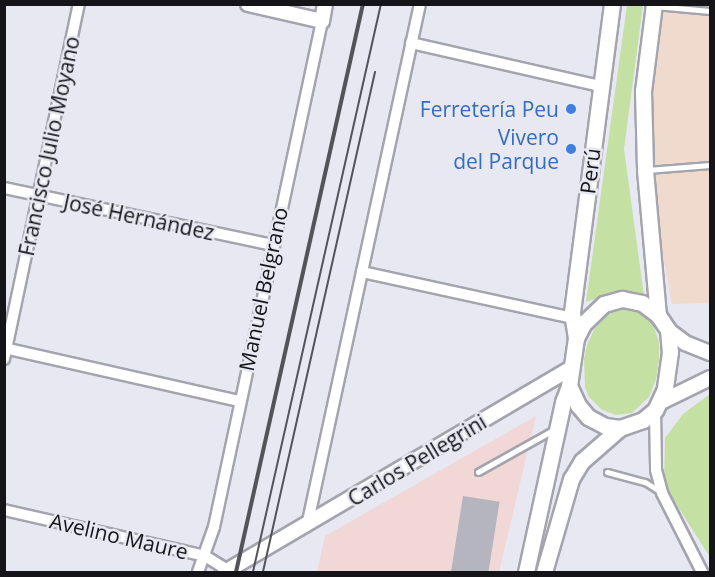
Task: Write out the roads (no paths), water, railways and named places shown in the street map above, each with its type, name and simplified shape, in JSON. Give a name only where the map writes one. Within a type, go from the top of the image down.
[{"type":"main road","name":"Perú","points":[[576,338],[573,318],[600,86],[612,4]]},
{"type":"main road","points":[[654,5],[643,91],[645,170],[658,315]]},
{"type":"main road","points":[[526,573],[557,428],[569,386],[576,338],[593,313],[612,301],[632,300],[658,315],[668,330],[669,368],[657,407],[643,420],[620,428],[582,461],[571,478],[544,573]]},
{"type":"main road","points":[[569,386],[578,405],[588,417],[605,426],[620,428]]},
{"type":"street","name":"Francisco Julio Moyano","points":[[5,352],[79,4]]},
{"type":"street","points":[[248,4],[322,21]]},
{"type":"street","name":"Manuel Belgrano","points":[[198,573],[205,555],[325,4]]},
{"type":"street","points":[[307,526],[420,4]]},
{"type":"street","points":[[411,43],[600,86]]},
{"type":"street","name":"José Hernández","points":[[4,188],[273,245]]},
{"type":"street","points":[[362,272],[573,318]]},
{"type":"street","points":[[668,330],[685,343],[711,352]]},
{"type":"street","points":[[5,352],[239,400]]},
{"type":"street","name":"Carlos Pellegrini","points":[[227,572],[570,369]]},
{"type":"street","points":[[703,571],[662,494],[656,470],[657,407],[711,378]]},
{"type":"street","name":"Avelino Maure","points":[[4,510],[205,555],[227,572]]},
{"type":"lane","points":[[654,5],[711,11]]},
{"type":"lane","points":[[645,170],[711,165]]},
{"type":"lane","points":[[478,472],[557,428]]},
{"type":"lane","points":[[607,472],[645,482],[662,494]]},
{"type":"tram line","points":[[253,572],[381,4]]},
{"type":"tram line","points":[[263,572],[375,72]]},
{"type":"railway","points":[[236,572],[363,4]]},
{"type":"place","name":"Ferretería Peu","points":[[571,109]]},
{"type":"place","name":"Vivero del Parque","points":[[571,149]]}]
